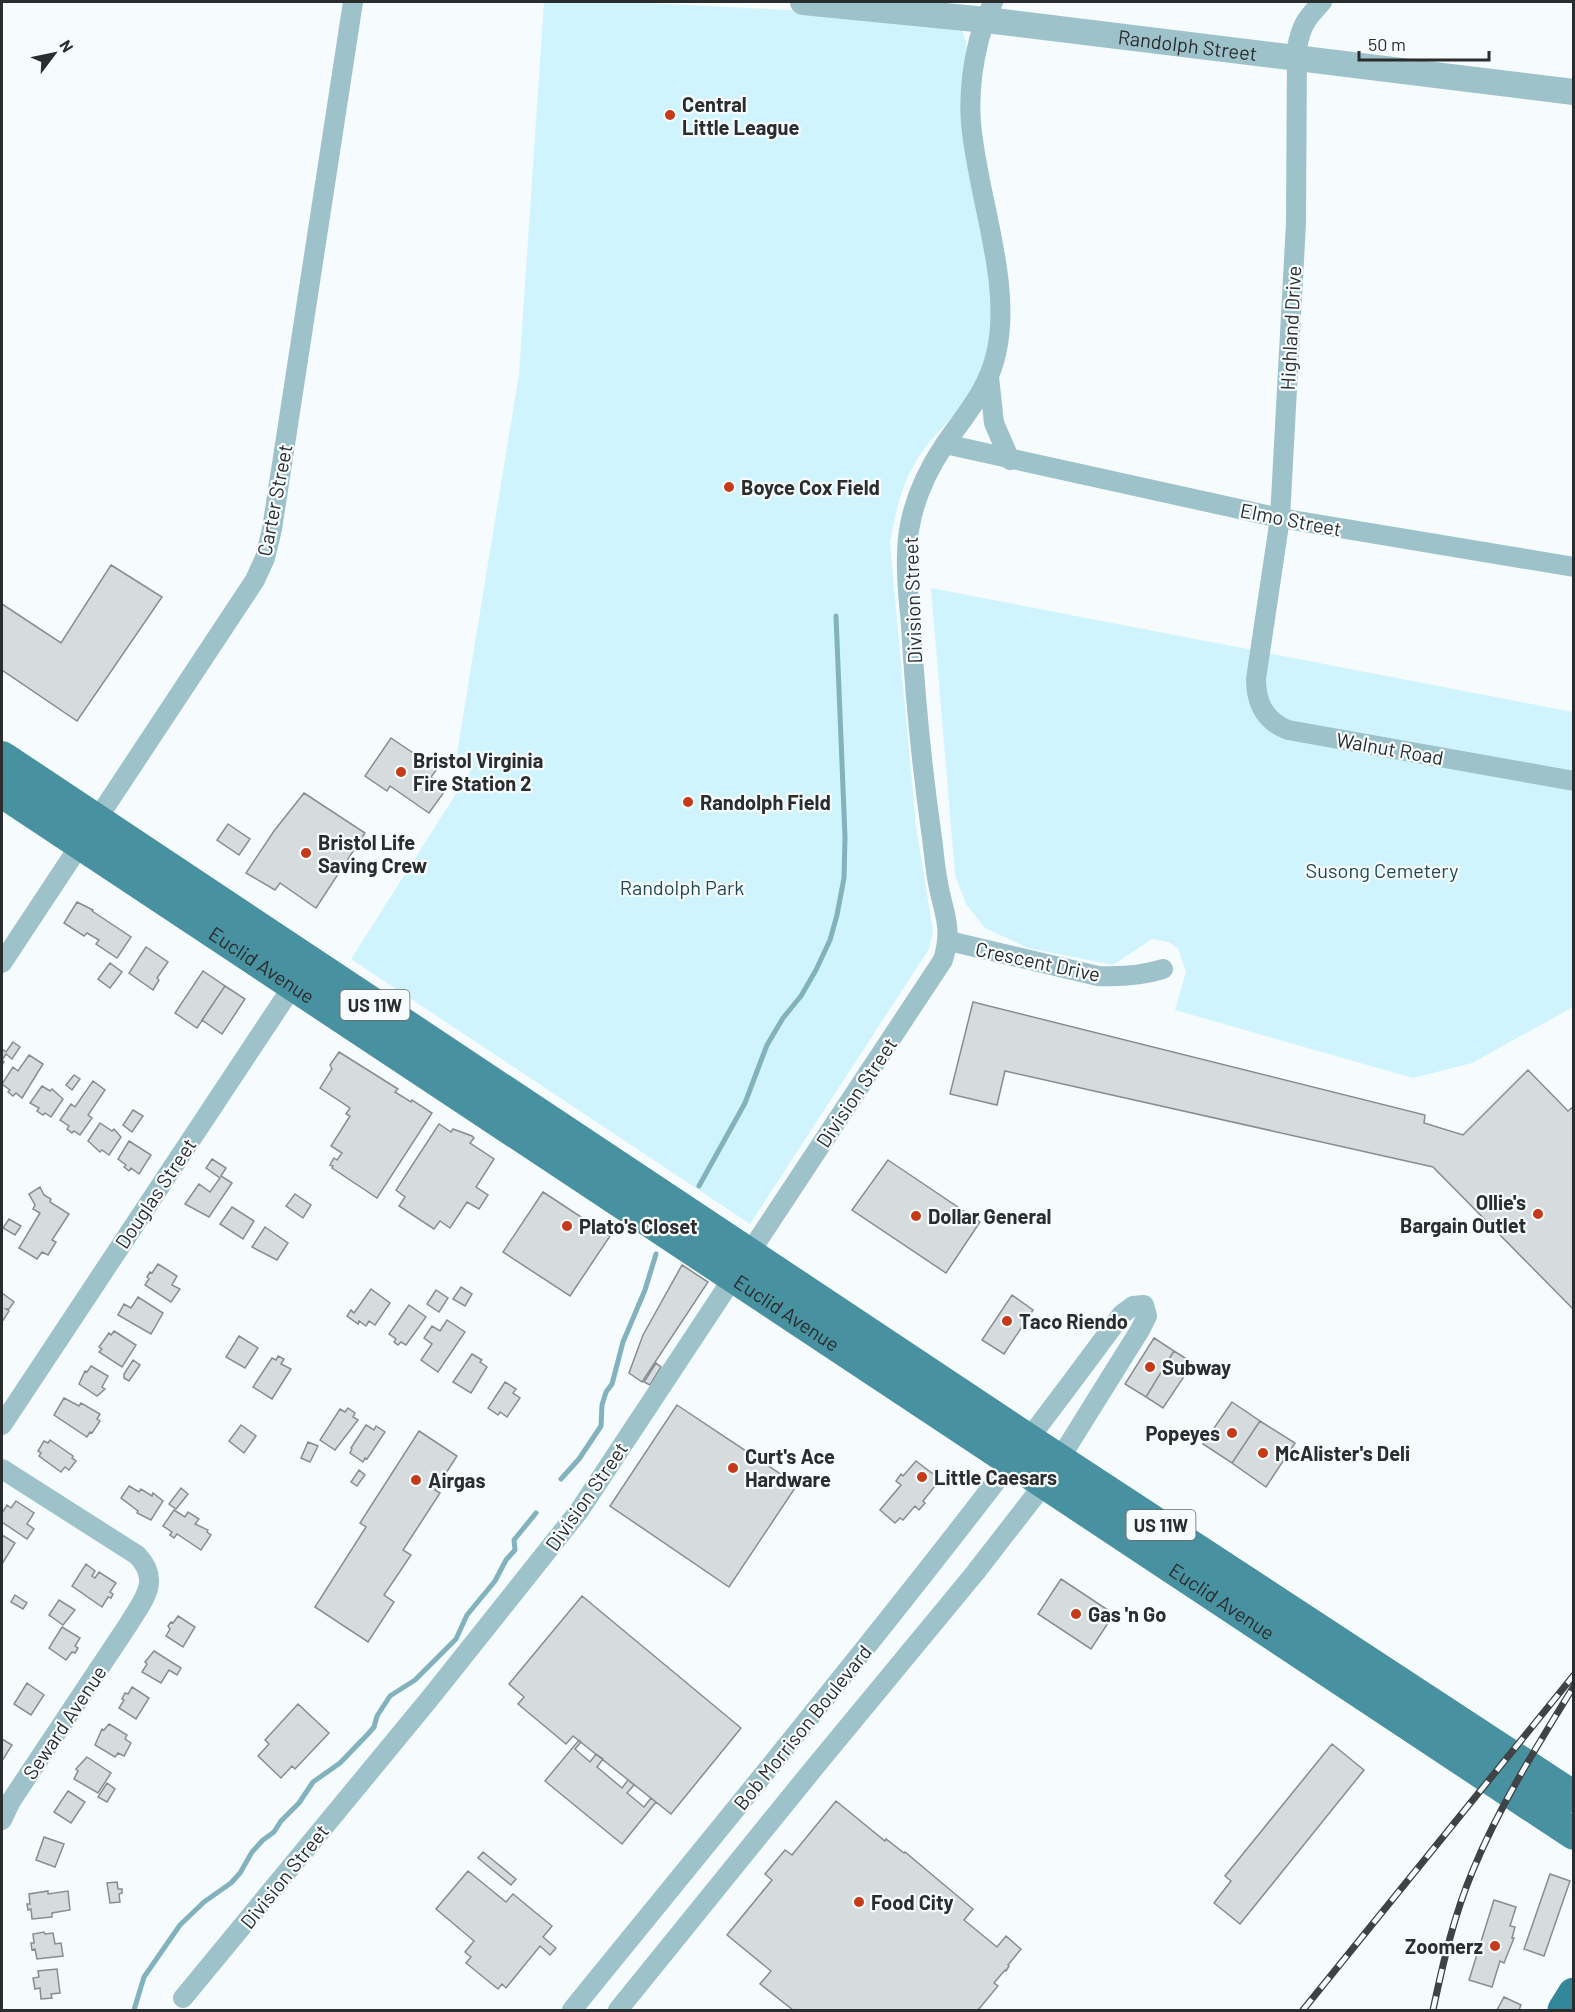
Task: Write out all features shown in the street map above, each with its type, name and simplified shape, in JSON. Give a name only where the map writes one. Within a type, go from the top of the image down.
[{"type":"highway","points":[[1564,2010],[1574,1994]]},
{"type":"main road","name":"Euclid Avenue","points":[[2,757],[88,832],[1020,1451],[1574,1797]]},
{"type":"main road","name":"Euclid Avenue","points":[[2,792],[88,832]]},
{"type":"main road","name":"Euclid Avenue","points":[[1052,1471],[1574,1834]]},
{"type":"street","name":"Carter Street","points":[[2,963],[255,580],[265,558],[274,518],[353,2]]},
{"type":"street","name":"Randolph Street","points":[[803,2],[989,11],[1297,59],[1574,92]]},
{"type":"street","name":"Highland Drive","points":[[1259,661],[1280,518],[1296,223],[1297,59],[1300,33],[1305,19],[1322,2]]},
{"type":"street","name":"Division Street","points":[[183,1998],[431,1697],[579,1511],[943,960],[949,941],[948,925],[937,882],[924,777],[914,671],[907,556],[910,523],[917,496],[928,471],[978,400],[989,378],[996,354],[1000,324],[998,283],[970,121],[978,42],[989,11]]},
{"type":"street","points":[[989,378],[994,423],[1010,460]]},
{"type":"street","name":"Elmo Street","points":[[945,444],[1280,518],[1574,567]]},
{"type":"street","name":"Walnut Road","points":[[1259,661],[1256,694],[1260,707],[1271,720],[1283,728],[1574,781]]},
{"type":"street","name":"Crescent Drive","points":[[949,941],[1098,976],[1122,977],[1163,969]]},
{"type":"street","name":"Douglas Street","points":[[2,1425],[301,974]]},
{"type":"street","name":"Bob Morrison Boulevard","points":[[572,2010],[836,1686],[1020,1451],[1122,1314],[1133,1306],[1144,1305],[1147,1316],[1140,1330],[1052,1471],[975,1574],[618,2010]]},
{"type":"street","name":"Seward Avenue","points":[[2,1469],[137,1555],[149,1574],[146,1596],[11,1801],[2,1820]]},
{"type":"green space","name":"Randolph Park","points":[[544,2],[628,2],[789,10],[951,26],[961,28],[966,41],[968,70],[964,145],[988,268],[991,300],[990,331],[984,360],[972,389],[959,409],[927,445],[909,474],[899,503],[890,543],[916,826],[933,931],[929,949],[750,1224],[351,959],[473,767],[457,753],[519,374]]},
{"type":"green space","name":"Susong Cemetery","points":[[931,588],[1573,712],[1573,1007],[1472,1063],[1413,1078],[1175,1010],[1186,972],[1178,948],[1169,942],[1152,939],[1113,965],[1028,948],[985,928],[966,904],[955,875]]},
{"type":"building","points":[[111,565],[162,597],[77,721],[2,670],[2,604],[61,643]]},
{"type":"building","name":"Bristol Virginia Fire Station 2","points":[[391,738],[437,769],[431,777],[447,788],[429,813],[390,786],[387,791],[365,776]]},
{"type":"building","name":"Bristol Life Saving Crew","points":[[304,793],[365,833],[316,908],[280,883],[275,890],[246,873],[274,831]]},
{"type":"building","points":[[228,824],[250,839],[239,855],[217,840]]},
{"type":"building","points":[[77,902],[93,910],[131,937],[117,958],[96,944],[99,940],[87,933],[84,936],[64,923]]},
{"type":"building","points":[[146,947],[168,962],[157,978],[159,980],[153,990],[129,973]]},
{"type":"building","points":[[110,963],[122,972],[110,988],[98,979]]},
{"type":"building","points":[[203,971],[225,986],[197,1028],[175,1013]]},
{"type":"building","points":[[225,986],[245,999],[222,1034],[202,1020]]},
{"type":"building","points":[[973,1002],[1425,1115],[1424,1123],[1463,1135],[1528,1070],[1568,1111],[1574,1106],[1574,1310],[1433,1167],[1005,1071],[997,1105],[950,1094]]},
{"type":"building","points":[[13,1042],[20,1047],[12,1059],[6,1054],[2,1060],[2,1049],[6,1052]]},
{"type":"building","points":[[339,1052],[398,1089],[395,1092],[432,1113],[377,1198],[330,1165],[334,1158],[337,1160],[342,1153],[331,1146],[350,1116],[346,1114],[350,1108],[320,1088],[332,1069],[330,1065]]},
{"type":"building","points":[[29,1055],[43,1064],[22,1098],[16,1093],[13,1096],[8,1092],[10,1090],[2,1084],[13,1067],[18,1071]]},
{"type":"building","points":[[74,1075],[80,1079],[72,1090],[66,1085]]},
{"type":"building","points":[[93,1081],[105,1090],[88,1115],[92,1118],[80,1135],[74,1131],[72,1133],[67,1129],[69,1126],[60,1120],[71,1104],[75,1107]]},
{"type":"building","points":[[42,1086],[50,1091],[52,1089],[63,1099],[51,1117],[37,1111],[39,1108],[30,1103]]},
{"type":"building","points":[[133,1110],[143,1116],[132,1132],[123,1125]]},
{"type":"building","points":[[100,1123],[112,1131],[114,1129],[121,1137],[109,1155],[102,1150],[100,1152],[88,1141]]},
{"type":"building","points":[[439,1124],[451,1132],[453,1129],[472,1136],[474,1138],[470,1143],[494,1159],[476,1187],[488,1195],[479,1209],[467,1202],[450,1228],[440,1221],[434,1229],[399,1206],[405,1197],[396,1190]]},
{"type":"building","points":[[129,1141],[151,1155],[139,1174],[131,1168],[129,1171],[124,1167],[126,1165],[118,1159]]},
{"type":"building","points":[[212,1159],[226,1168],[221,1176],[232,1183],[209,1217],[185,1204],[199,1184],[210,1192],[220,1178],[206,1168]]},
{"type":"building","name":"Dollar General","points":[[888,1160],[980,1222],[946,1273],[852,1210]]},
{"type":"building","points":[[40,1187],[44,1195],[51,1199],[50,1202],[69,1214],[52,1240],[56,1242],[48,1255],[42,1252],[37,1259],[19,1248],[40,1213],[33,1209],[35,1205],[29,1194]]},
{"type":"building","points":[[543,1192],[610,1236],[570,1296],[503,1252]]},
{"type":"building","points":[[295,1194],[311,1205],[303,1218],[286,1206]]},
{"type":"building","points":[[232,1207],[254,1221],[243,1239],[220,1224]]},
{"type":"building","points":[[9,1219],[21,1226],[15,1235],[3,1228]]},
{"type":"building","points":[[265,1227],[288,1243],[277,1260],[252,1247]]},
{"type":"building","points":[[158,1264],[177,1276],[172,1285],[180,1289],[171,1302],[145,1285],[150,1272],[152,1273]]},
{"type":"building","points":[[682,1265],[708,1282],[642,1382],[629,1373],[643,1335]]},
{"type":"building","points":[[461,1287],[472,1294],[465,1306],[453,1299]]},
{"type":"building","points":[[371,1289],[390,1303],[375,1325],[369,1321],[366,1326],[359,1321],[358,1324],[347,1316],[351,1310],[354,1313]]},
{"type":"building","points":[[436,1290],[448,1298],[439,1312],[427,1304]]},
{"type":"building","points":[[2,1293],[14,1302],[9,1309],[6,1309],[9,1311],[2,1322]]},
{"type":"building","points":[[1012,1295],[1033,1310],[1004,1354],[982,1340]]},
{"type":"building","points":[[138,1297],[163,1313],[151,1334],[118,1315],[124,1304],[131,1308]]},
{"type":"building","points":[[409,1305],[426,1317],[406,1345],[401,1342],[398,1345],[394,1342],[396,1339],[389,1334]]},
{"type":"building","points":[[447,1320],[465,1332],[438,1372],[421,1360],[432,1344],[424,1338],[432,1326],[440,1331]]},
{"type":"building","points":[[114,1331],[136,1345],[122,1367],[99,1352],[102,1349],[99,1347],[109,1333],[111,1335]]},
{"type":"building","points":[[239,1336],[258,1348],[245,1368],[226,1357]]},
{"type":"building","name":"Subway","points":[[1154,1338],[1174,1351],[1146,1397],[1125,1384]]},
{"type":"building","points":[[1174,1351],[1193,1363],[1163,1408],[1146,1397]]},
{"type":"building","points":[[472,1354],[482,1360],[480,1362],[487,1367],[471,1393],[453,1382]]},
{"type":"building","points":[[278,1356],[284,1359],[281,1364],[291,1369],[272,1399],[253,1387],[272,1358],[276,1360]]},
{"type":"building","points":[[133,1360],[140,1365],[129,1381],[124,1378],[124,1374]]},
{"type":"building","points":[[656,1363],[661,1367],[650,1385],[644,1382]]},
{"type":"building","points":[[91,1366],[108,1376],[102,1387],[105,1389],[97,1396],[79,1384],[85,1371],[87,1372]]},
{"type":"building","points":[[505,1382],[516,1389],[513,1393],[520,1398],[507,1417],[500,1412],[498,1415],[488,1408]]},
{"type":"building","points":[[64,1398],[79,1406],[81,1403],[100,1414],[97,1419],[100,1421],[87,1437],[54,1415]]},
{"type":"building","name":"Popeyes","points":[[1232,1402],[1260,1421],[1232,1463],[1203,1444]]},
{"type":"building","points":[[677,1405],[797,1485],[729,1587],[610,1506]]},
{"type":"building","points":[[348,1408],[355,1413],[353,1417],[358,1420],[335,1450],[320,1440],[340,1409],[345,1412]]},
{"type":"building","name":"McAlister's Deli","points":[[1260,1421],[1295,1443],[1266,1487],[1232,1463]]},
{"type":"building","points":[[241,1425],[256,1436],[244,1453],[229,1441]]},
{"type":"building","points":[[366,1425],[374,1430],[376,1426],[385,1432],[363,1462],[350,1453]]},
{"type":"building","points":[[419,1431],[457,1456],[435,1490],[440,1493],[403,1550],[411,1555],[384,1595],[394,1602],[368,1642],[315,1607],[366,1527],[360,1523]]},
{"type":"building","points":[[50,1440],[73,1456],[72,1458],[76,1461],[69,1470],[65,1467],[61,1472],[39,1456],[41,1453],[38,1451],[44,1441],[48,1443]]},
{"type":"building","points":[[308,1442],[318,1446],[310,1462],[301,1458]]},
{"type":"building","points":[[916,1461],[939,1481],[923,1501],[925,1503],[919,1510],[915,1506],[903,1520],[900,1518],[895,1523],[880,1510],[901,1485],[896,1481],[901,1474],[903,1476]]},
{"type":"building","points":[[359,1470],[365,1475],[357,1486],[351,1482]]},
{"type":"building","points":[[129,1486],[139,1492],[141,1489],[152,1496],[153,1493],[163,1501],[151,1520],[137,1513],[138,1511],[121,1498]]},
{"type":"building","points":[[181,1488],[188,1494],[176,1509],[169,1504]]},
{"type":"building","points":[[16,1501],[34,1513],[27,1524],[34,1529],[27,1539],[2,1522],[2,1513],[7,1505],[11,1508]]},
{"type":"building","points":[[174,1510],[185,1517],[188,1512],[199,1519],[195,1524],[208,1530],[207,1532],[211,1535],[201,1550],[177,1534],[174,1538],[170,1535],[172,1532],[163,1526]]},
{"type":"building","points":[[2,1535],[15,1543],[2,1564]]},
{"type":"building","points":[[86,1564],[95,1571],[92,1576],[95,1578],[99,1572],[116,1583],[110,1592],[113,1594],[111,1598],[108,1597],[102,1607],[72,1586]]},
{"type":"building","name":"Gas 'n Go","points":[[1061,1579],[1114,1614],[1091,1649],[1038,1614]]},
{"type":"building","points":[[15,1595],[27,1603],[23,1609],[11,1602]]},
{"type":"building","points":[[582,1596],[741,1728],[671,1814],[573,1736],[566,1744],[518,1704],[524,1697],[509,1684]]},
{"type":"building","points":[[59,1600],[75,1610],[63,1625],[49,1615]]},
{"type":"building","points":[[178,1616],[195,1627],[183,1647],[166,1636],[170,1629],[168,1626]]},
{"type":"building","points":[[62,1627],[80,1638],[75,1646],[78,1648],[75,1653],[72,1652],[66,1660],[49,1648]]},
{"type":"building","points":[[154,1651],[181,1668],[177,1675],[169,1670],[161,1683],[142,1672],[147,1664],[145,1662]]},
{"type":"building","points":[[27,1683],[44,1695],[31,1715],[14,1704]]},
{"type":"building","points":[[132,1687],[149,1698],[136,1719],[119,1708],[125,1693],[128,1694]]},
{"type":"building","points":[[298,1704],[329,1733],[295,1769],[292,1766],[281,1778],[258,1756],[269,1744],[265,1740]]},
{"type":"building","points":[[109,1724],[127,1735],[125,1739],[131,1743],[124,1756],[118,1753],[115,1757],[95,1745],[102,1729],[104,1730]]},
{"type":"building","points":[[2,1739],[12,1745],[2,1761]]},
{"type":"building","points":[[579,1740],[581,1742],[575,1749],[590,1762],[596,1754],[603,1759],[597,1767],[622,1788],[628,1780],[634,1785],[627,1793],[644,1807],[651,1798],[656,1802],[622,1844],[545,1781]]},
{"type":"building","points":[[1332,1744],[1364,1770],[1240,1924],[1214,1903],[1231,1881],[1225,1876]]},
{"type":"building","points":[[87,1757],[111,1773],[98,1793],[74,1779],[78,1771],[76,1769]]},
{"type":"building","points":[[107,1783],[115,1789],[107,1802],[98,1797]]},
{"type":"building","points":[[68,1791],[85,1802],[71,1823],[54,1812]]},
{"type":"building","name":"Food City","points":[[836,1801],[885,1841],[886,1839],[905,1852],[973,1909],[964,1920],[997,1947],[1006,1936],[1021,1949],[1006,1971],[994,1983],[998,1986],[978,2010],[793,2010],[760,1984],[771,1971],[727,1935],[772,1880],[765,1874],[785,1850],[792,1855]]},
{"type":"building","points":[[44,1837],[64,1844],[55,1867],[36,1860]]},
{"type":"building","points":[[483,1852],[516,1879],[511,1885],[478,1858]]},
{"type":"building","points":[[468,1871],[506,1902],[513,1894],[552,1926],[543,1937],[556,1948],[550,1955],[540,1946],[506,1988],[502,1984],[498,1989],[466,1963],[471,1957],[465,1952],[474,1941],[436,1909]]},
{"type":"building","points":[[1550,1874],[1570,1881],[1544,1956],[1524,1949]]},
{"type":"building","points":[[117,1882],[118,1889],[122,1889],[122,1893],[119,1894],[120,1902],[110,1903],[107,1883]]},
{"type":"building","points":[[48,1891],[48,1894],[68,1891],[70,1910],[52,1913],[52,1917],[32,1919],[31,1909],[28,1910],[27,1904],[30,1904],[29,1894]]},
{"type":"building","name":"Zoomerz","points":[[1494,1900],[1516,1907],[1510,1926],[1515,1927],[1512,1938],[1514,1938],[1504,1963],[1500,1961],[1492,1987],[1469,1980]]},
{"type":"building","points":[[44,1932],[45,1934],[53,1933],[55,1944],[61,1943],[63,1956],[37,1959],[35,1949],[32,1950],[33,1934]]},
{"type":"building","points":[[57,1969],[60,1993],[51,1994],[52,1998],[41,1999],[40,1988],[35,1989],[33,1978],[39,1977],[38,1971]]},
{"type":"building","points":[[1504,1997],[1521,2005],[1519,2010],[1497,2010]]},
{"type":"waterway","points":[[699,1186],[745,1103],[767,1045],[816,970],[830,940],[837,915],[844,878],[845,837],[836,616]]},
{"type":"waterway","points":[[561,1479],[579,1459],[601,1426],[602,1405],[606,1392],[612,1384],[623,1342],[645,1290],[656,1254]]},
{"type":"waterway","points":[[134,2010],[144,1977],[180,1925],[204,1902],[231,1883],[240,1873],[252,1852],[274,1832],[281,1821],[299,1803],[313,1782],[340,1763],[368,1734],[390,1696],[415,1680],[456,1639],[467,1615],[495,1581],[506,1560],[515,1550],[514,1540],[536,1513]]},
{"type":"railway","points":[[1303,2010],[1574,1675]]},
{"type":"railway","points":[[1433,2010],[1445,1957],[1473,1870],[1507,1799],[1574,1686]]},
{"type":"place","name":"Central Little League","points":[[670,115]]},
{"type":"place","name":"Boyce Cox Field","points":[[729,487]]},
{"type":"place","name":"Bristol Virginia Fire Station 2","points":[[401,772]]},
{"type":"place","name":"Randolph Field","points":[[688,802]]},
{"type":"place","name":"Bristol Life Saving Crew","points":[[306,853]]},
{"type":"place","name":"Ollie's Bargain Outlet","points":[[1538,1214]]},
{"type":"place","name":"Dollar General","points":[[916,1216]]},
{"type":"place","name":"Plato's Closet","points":[[567,1226]]},
{"type":"place","name":"Taco Riendo","points":[[1007,1321]]},
{"type":"place","name":"Subway","points":[[1150,1367]]},
{"type":"place","name":"Popeyes","points":[[1232,1433]]},
{"type":"place","name":"McAlister's Deli","points":[[1263,1453]]},
{"type":"place","name":"Curt's Ace Hardware","points":[[733,1468]]},
{"type":"place","name":"Little Caesars","points":[[922,1477]]},
{"type":"place","name":"Airgas","points":[[416,1480]]},
{"type":"place","name":"Gas 'n Go","points":[[1076,1614]]},
{"type":"place","name":"Food City","points":[[859,1902]]},
{"type":"place","name":"Zoomerz","points":[[1495,1946]]}]
